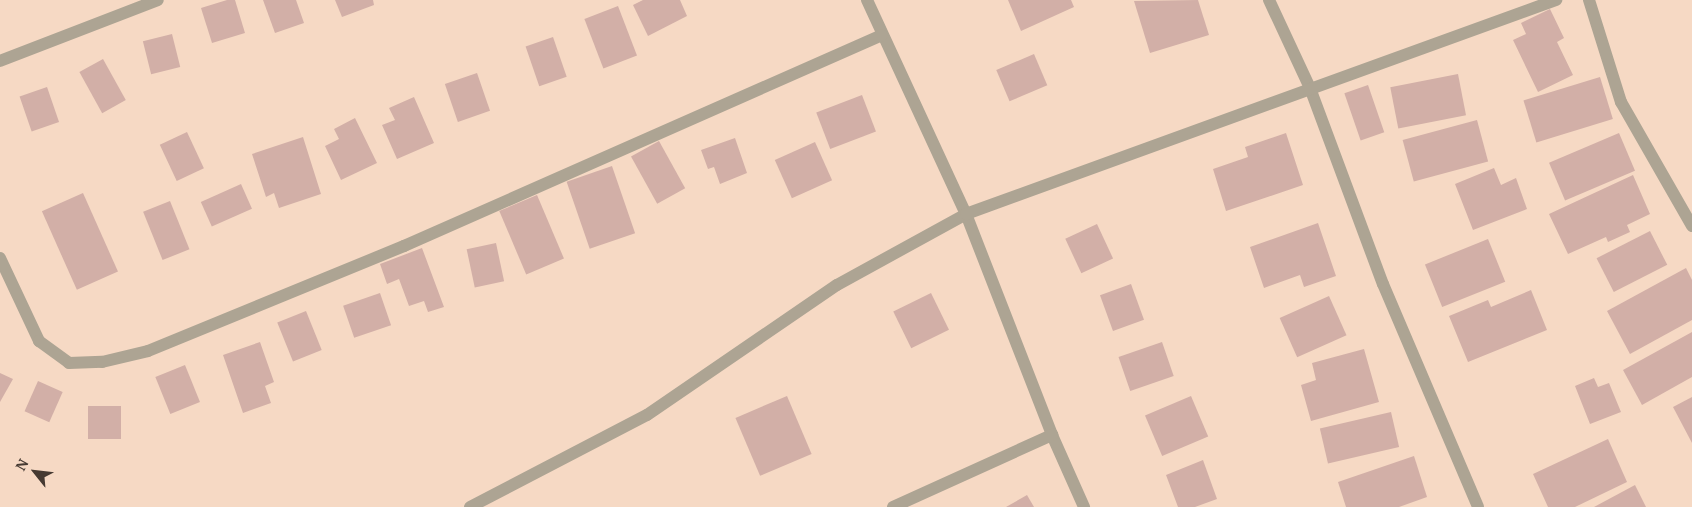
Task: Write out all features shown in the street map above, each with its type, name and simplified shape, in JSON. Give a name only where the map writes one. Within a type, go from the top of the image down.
[{"type":"street","points":[[0,61],[158,0]]},
{"type":"street","points":[[867,0],[966,214],[1052,435],[1084,507]]},
{"type":"street","points":[[1269,0],[1310,88],[1383,284],[1478,507]]},
{"type":"street","points":[[470,507],[647,414],[837,285],[966,214],[1310,88],[1415,53],[1556,0]]},
{"type":"street","points":[[1589,0],[1621,102],[1692,226]]},
{"type":"street","points":[[0,258],[39,341],[69,363],[102,362],[148,351],[404,246],[882,35]]},
{"type":"street","points":[[893,507],[1052,435]]},
{"type":"building","points":[[227,0],[235,0],[245,33],[212,43],[201,8]]},
{"type":"building","points":[[263,0],[296,0],[304,23],[275,33]]},
{"type":"building","points":[[335,0],[373,0],[374,5],[342,17]]},
{"type":"building","points":[[643,0],[680,0],[687,16],[648,36],[633,5]]},
{"type":"building","points":[[1008,0],[1071,0],[1074,7],[1021,31]]},
{"type":"building","points":[[1198,0],[1209,35],[1150,53],[1134,1]]},
{"type":"building","points":[[618,6],[637,55],[603,68],[584,19]]},
{"type":"building","points":[[1550,9],[1564,38],[1557,42],[1573,75],[1538,92],[1513,40],[1526,34],[1521,23]]},
{"type":"building","points":[[172,34],[180,67],[151,74],[143,41]]},
{"type":"building","points":[[553,37],[567,77],[539,86],[526,46]]},
{"type":"building","points":[[1034,54],[1047,85],[1010,101],[996,70]]},
{"type":"building","points":[[103,59],[126,100],[102,113],[79,72]]},
{"type":"building","points":[[477,73],[490,111],[458,122],[445,84]]},
{"type":"building","points":[[1458,74],[1466,115],[1398,128],[1390,87]]},
{"type":"building","points":[[1600,77],[1613,119],[1536,142],[1523,100]]},
{"type":"building","points":[[1368,85],[1384,132],[1361,140],[1344,93]]},
{"type":"building","points":[[47,87],[59,122],[32,131],[20,96]]},
{"type":"building","points":[[862,95],[876,131],[830,149],[816,113]]},
{"type":"building","points":[[414,97],[434,143],[397,159],[382,125],[395,120],[389,108]]},
{"type":"building","points":[[355,118],[377,163],[341,180],[325,146],[339,139],[334,129]]},
{"type":"building","points":[[1477,120],[1488,162],[1414,181],[1403,140]]},
{"type":"building","points":[[187,132],[204,168],[177,181],[160,145]]},
{"type":"building","points":[[1286,133],[1303,185],[1226,211],[1213,169],[1248,157],[1245,147]]},
{"type":"building","points":[[1619,133],[1635,171],[1565,200],[1549,163]]},
{"type":"building","points":[[303,137],[321,194],[279,208],[274,193],[266,197],[252,154]]},
{"type":"building","points":[[735,138],[747,173],[720,184],[714,167],[708,169],[701,150]]},
{"type":"building","points":[[659,141],[685,188],[657,204],[631,157]]},
{"type":"building","points":[[815,142],[832,180],[792,198],[775,160]]},
{"type":"building","points":[[612,166],[635,233],[590,249],[567,182]]},
{"type":"building","points":[[1494,168],[1501,185],[1516,178],[1527,209],[1473,230],[1455,184]]},
{"type":"building","points":[[1633,175],[1650,214],[1627,225],[1630,232],[1608,242],[1606,237],[1568,254],[1549,214]]},
{"type":"building","points":[[241,184],[252,209],[212,227],[201,202]]},
{"type":"building","points":[[83,193],[118,272],[77,290],[42,211]]},
{"type":"building","points":[[537,195],[564,259],[526,275],[499,211]]},
{"type":"building","points":[[170,201],[189,249],[163,260],[143,212]]},
{"type":"building","points":[[1318,223],[1336,276],[1304,287],[1300,275],[1264,288],[1250,247]]},
{"type":"building","points":[[1097,224],[1113,258],[1081,273],[1065,239]]},
{"type":"building","points":[[1650,231],[1667,265],[1614,292],[1597,258]]},
{"type":"building","points":[[1488,239],[1505,282],[1442,307],[1425,264]]},
{"type":"building","points":[[496,243],[504,281],[475,287],[467,249]]},
{"type":"building","points":[[422,248],[444,307],[428,312],[424,301],[409,306],[399,279],[387,284],[380,264]]},
{"type":"building","points":[[1686,268],[1692,280],[1692,320],[1630,354],[1607,311]]},
{"type":"building","points":[[1131,284],[1144,320],[1113,331],[1100,295]]},
{"type":"building","points":[[1531,290],[1547,330],[1468,362],[1449,316],[1488,300],[1491,307]]},
{"type":"building","points":[[380,293],[391,325],[354,338],[343,306]]},
{"type":"building","points":[[931,293],[949,330],[911,348],[893,311]]},
{"type":"building","points":[[1329,296],[1346,335],[1297,357],[1280,318]]},
{"type":"building","points":[[306,311],[322,350],[293,362],[277,323]]},
{"type":"building","points":[[1692,332],[1692,377],[1642,405],[1623,370]]},
{"type":"building","points":[[260,342],[274,382],[265,386],[271,403],[243,413],[223,355]]},
{"type":"building","points":[[1162,342],[1174,376],[1130,391],[1119,357]]},
{"type":"building","points":[[1364,349],[1379,402],[1311,421],[1301,385],[1316,380],[1312,363]]},
{"type":"building","points":[[185,365],[200,402],[170,414],[155,377]]},
{"type":"building","points":[[0,373],[13,379],[0,402]]},
{"type":"building","points":[[1594,378],[1598,387],[1609,383],[1621,412],[1590,424],[1575,386]]},
{"type":"building","points":[[38,381],[63,392],[49,422],[25,411]]},
{"type":"building","points":[[787,396],[812,454],[760,476],[735,418]]},
{"type":"building","points":[[1191,396],[1208,437],[1162,456],[1145,416]]},
{"type":"building","points":[[1692,397],[1692,443],[1673,407]]},
{"type":"building","points":[[88,406],[121,406],[121,439],[88,439]]},
{"type":"building","points":[[1391,412],[1399,447],[1328,463],[1320,428]]},
{"type":"building","points":[[1608,439],[1627,482],[1575,507],[1548,507],[1533,474]]},
{"type":"building","points":[[1414,456],[1427,497],[1399,507],[1346,507],[1338,482]]},
{"type":"building","points":[[1203,460],[1217,499],[1195,507],[1178,507],[1166,475]]},
{"type":"building","points":[[1635,485],[1646,507],[1594,507]]},
{"type":"building","points":[[1027,495],[1034,507],[1006,507]]}]
